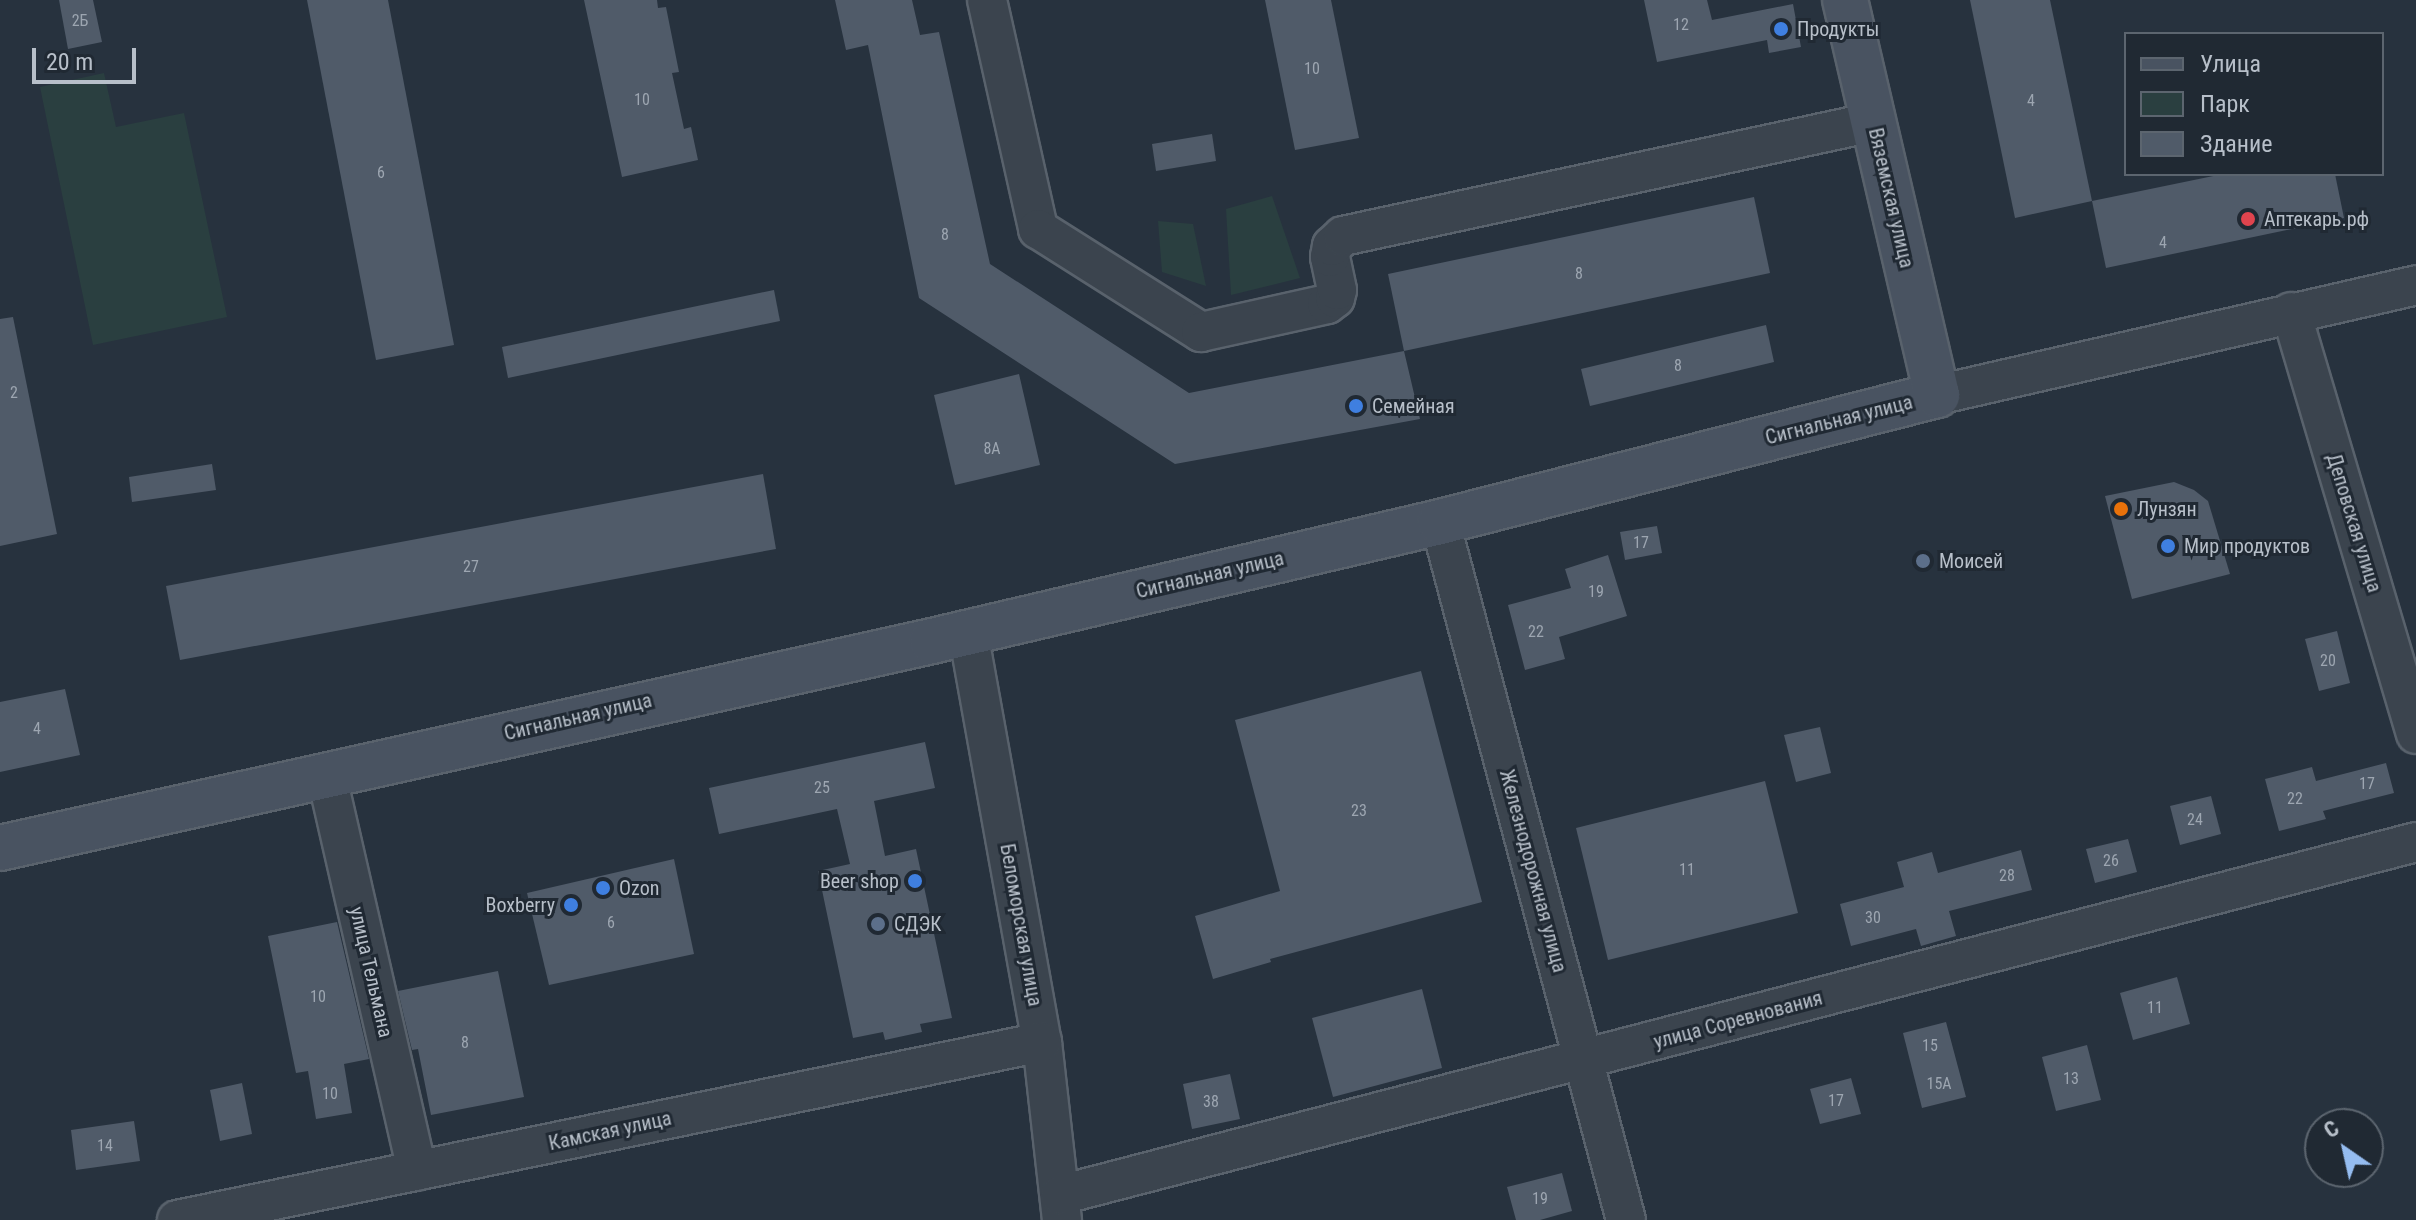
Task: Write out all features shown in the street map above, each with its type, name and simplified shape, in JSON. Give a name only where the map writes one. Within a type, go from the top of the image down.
[{"type":"street","points":[[987,0],[1038,229],[1201,332],[1327,304],[1335,298],[1337,290],[1330,257],[1332,246],[1343,236],[1873,122]]},
{"type":"street","name":"Вяземская улица","points":[[1845,0],[1937,395]]},
{"type":"street","name":"Сигнальная улица","points":[[0,848],[968,632],[1440,522],[1937,395],[2416,285]]},
{"type":"street","name":"Деповская улица","points":[[2291,312],[2416,734]]},
{"type":"street","name":"Железнодорожная улица","points":[[1440,522],[1626,1220]]},
{"type":"street","name":"Беломорская улица","points":[[968,632],[1042,1042],[1061,1208]]},
{"type":"street","name":"улица Тельмана","points":[[326,773],[417,1171]]},
{"type":"street","name":"улица Соревнования","points":[[1061,1208],[1583,1060],[2416,842]]},
{"type":"street","name":"Камская улица","points":[[177,1220],[218,1216],[417,1171],[1042,1042]]},
{"type":"green space","points":[[104,73],[116,127],[184,113],[227,317],[93,345],[40,87]]},
{"type":"green space","points":[[1272,196],[1300,278],[1231,295],[1226,209]]},
{"type":"green space","points":[[1158,221],[1193,224],[1206,286],[1162,272]]},
{"type":"building","points":[[59,0],[93,0],[102,42],[68,49]]},
{"type":"building","points":[[307,0],[388,0],[454,345],[376,360]]},
{"type":"building","points":[[584,0],[657,0],[658,8],[666,7],[679,72],[672,73],[684,129],[691,127],[698,160],[622,177]]},
{"type":"building","points":[[835,0],[912,0],[920,35],[939,32],[990,264],[1189,393],[1404,351],[1420,419],[1175,464],[919,298],[868,45],[846,50]]},
{"type":"building","points":[[1265,0],[1331,0],[1359,138],[1295,150]]},
{"type":"building","points":[[1644,0],[1707,0],[1712,20],[1793,4],[1801,47],[1769,53],[1767,40],[1657,62]]},
{"type":"building","points":[[1970,0],[2050,0],[2092,201],[2015,218]]},
{"type":"building","points":[[1212,134],[1216,161],[1156,171],[1152,144]]},
{"type":"building","points":[[2213,176],[2335,176],[2344,218],[2106,268],[2092,201]]},
{"type":"building","points":[[1754,197],[1770,273],[1404,351],[1388,274]]},
{"type":"building","points":[[774,290],[780,321],[508,378],[502,347]]},
{"type":"building","points":[[13,317],[57,534],[0,546],[0,319]]},
{"type":"building","points":[[1766,325],[1774,362],[1590,406],[1581,369]]},
{"type":"building","points":[[1019,374],[1040,465],[955,485],[934,395]]},
{"type":"building","points":[[212,464],[216,490],[132,502],[129,477]]},
{"type":"building","points":[[763,474],[776,549],[180,660],[166,586]]},
{"type":"building","points":[[2174,482],[2194,490],[2208,501],[2230,574],[2132,599],[2105,496]]},
{"type":"building","points":[[1657,526],[1662,553],[1625,560],[1620,532]]},
{"type":"building","points":[[1608,555],[1627,616],[1559,637],[1565,659],[1525,670],[1508,605],[1571,588],[1565,569]]},
{"type":"building","points":[[2337,631],[2350,683],[2319,691],[2305,639]]},
{"type":"building","points":[[1421,671],[1482,902],[1270,959],[1271,962],[1213,979],[1195,916],[1280,891],[1235,720]]},
{"type":"building","points":[[65,689],[80,755],[0,772],[0,702]]},
{"type":"building","points":[[1820,727],[1831,773],[1796,782],[1784,735]]},
{"type":"building","points":[[925,742],[935,788],[874,801],[885,856],[916,849],[952,1018],[920,1024],[922,1032],[885,1040],[883,1032],[853,1038],[818,871],[850,864],[837,809],[719,834],[709,788]]},
{"type":"building","points":[[2386,763],[2394,793],[2323,811],[2326,819],[2279,831],[2265,779],[2312,767],[2316,781]]},
{"type":"building","points":[[1765,781],[1798,913],[1608,960],[1576,828]]},
{"type":"building","points":[[2211,796],[2221,834],[2180,845],[2170,806]]},
{"type":"building","points":[[2128,839],[2137,872],[2095,883],[2086,849]]},
{"type":"building","points":[[2021,850],[2032,890],[1949,911],[1956,936],[1921,946],[1916,929],[1851,946],[1840,904],[1904,887],[1897,862],[1932,852],[1938,873]]},
{"type":"building","points":[[674,859],[694,954],[549,985],[527,893]]},
{"type":"building","points":[[337,922],[369,1059],[344,1064],[352,1113],[316,1119],[308,1071],[296,1073],[268,936]]},
{"type":"building","points":[[498,971],[524,1097],[431,1115],[418,1049],[412,1050],[398,991]]},
{"type":"building","points":[[2177,977],[2190,1024],[2133,1040],[2120,993]]},
{"type":"building","points":[[1422,989],[1442,1068],[1333,1097],[1312,1018]]},
{"type":"building","points":[[1946,1022],[1966,1097],[1922,1108],[1903,1033]]},
{"type":"building","points":[[2087,1045],[2101,1100],[2056,1111],[2042,1057]]},
{"type":"building","points":[[1230,1074],[1240,1119],[1192,1129],[1183,1084]]},
{"type":"building","points":[[1851,1078],[1861,1114],[1820,1124],[1810,1089]]},
{"type":"building","points":[[242,1083],[252,1134],[220,1141],[210,1090]]},
{"type":"building","points":[[134,1121],[140,1161],[76,1170],[71,1130]]},
{"type":"building","points":[[1562,1173],[1572,1211],[1540,1220],[1516,1220],[1507,1187]]},
{"type":"place","name":"Продукты","points":[[1781,29]]},
{"type":"place","name":"Аптекарь.рф","points":[[2248,219]]},
{"type":"place","name":"Семейная","points":[[1356,406]]},
{"type":"place","name":"Лунзян","points":[[2121,509]]},
{"type":"place","name":"Мир продуктов","points":[[2168,546]]},
{"type":"place","name":"Моисей","points":[[1923,561]]},
{"type":"place","name":"Beer shop","points":[[915,881]]},
{"type":"place","name":"Ozon","points":[[603,888]]},
{"type":"place","name":"Boxberry","points":[[571,905]]},
{"type":"place","name":"СДЭК","points":[[878,924]]}]
